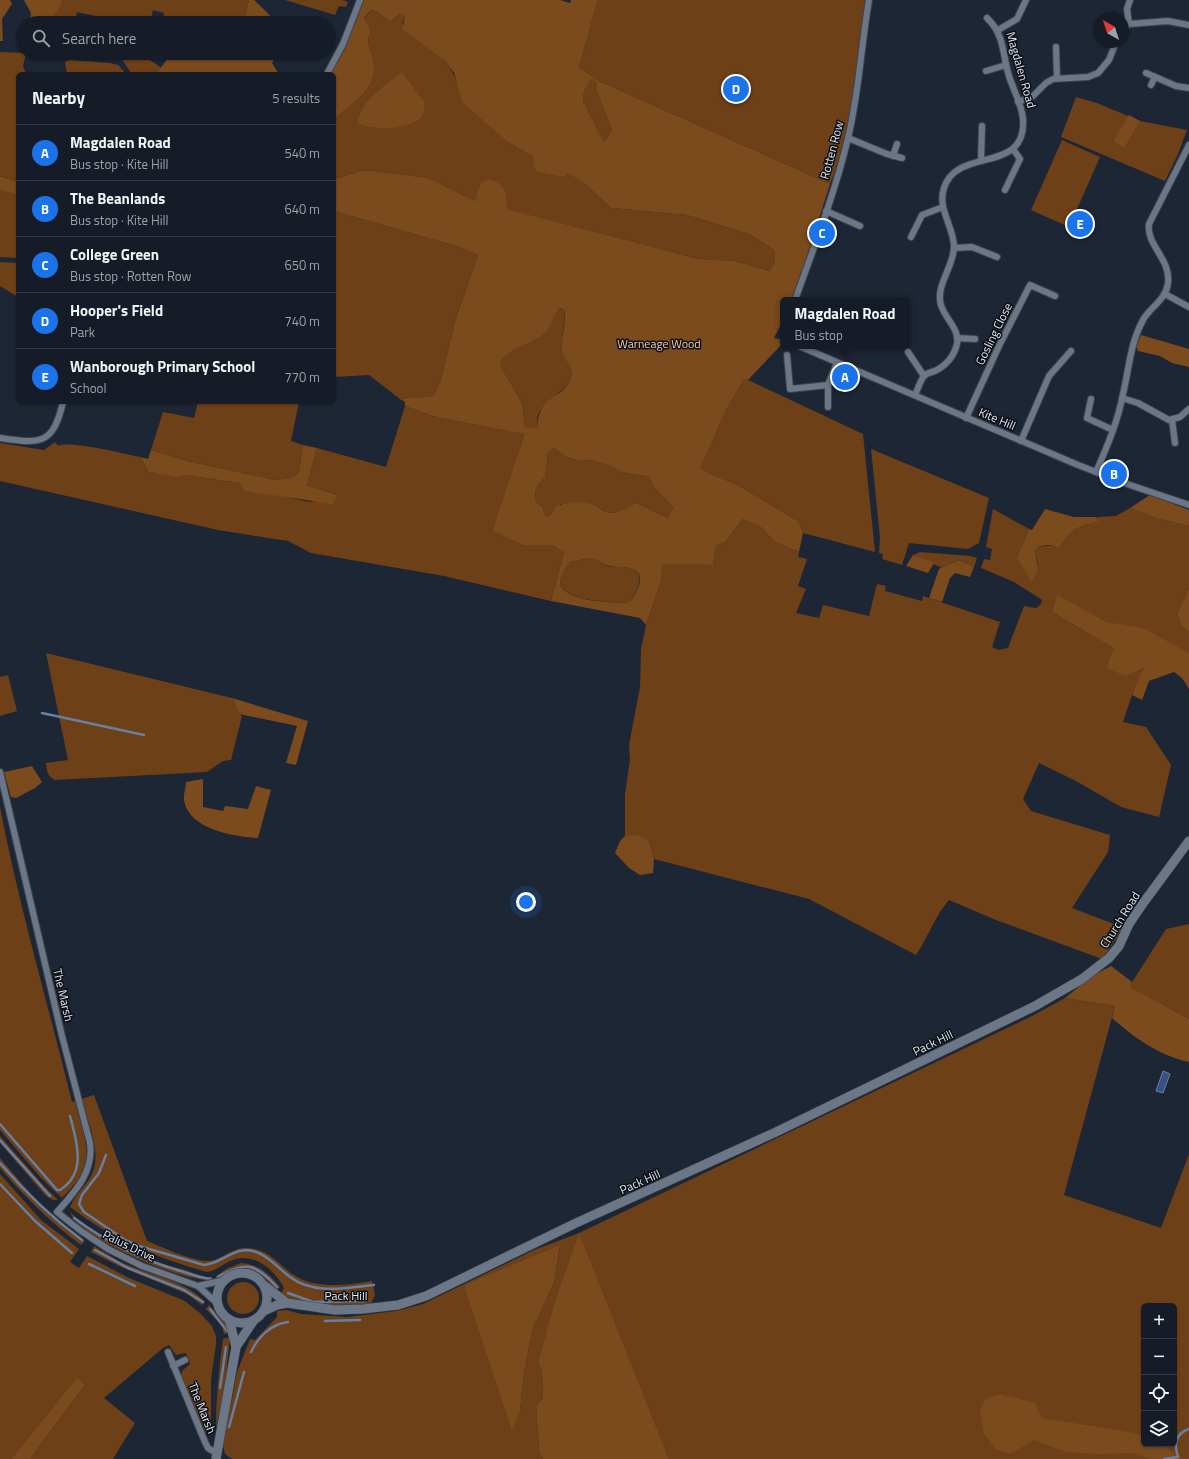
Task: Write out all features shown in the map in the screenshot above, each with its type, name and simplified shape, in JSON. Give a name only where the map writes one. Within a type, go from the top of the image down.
[{"type":"street","points":[[336,57],[343,44],[360,0]]},
{"type":"street","name":"Rotten Row","points":[[796,297],[826,212],[848,138],[860,68],[869,0]]},
{"type":"street","points":[[998,30],[1017,19],[1026,0]]},
{"type":"street","points":[[1127,12],[1130,0]]},
{"type":"street","name":"Magdalen Road","points":[[987,18],[998,30],[1006,65],[1022,116],[1023,126],[1019,139],[1013,149]]},
{"type":"street","points":[[1129,24],[1168,20],[1189,25]]},
{"type":"street","points":[[1056,47],[1057,78]]},
{"type":"street","points":[[1018,102],[1033,96],[1046,83],[1057,78],[1083,78],[1098,72],[1109,60],[1114,48]]},
{"type":"street","points":[[328,72],[334,60]]},
{"type":"street","points":[[986,71],[1006,65]]},
{"type":"street","points":[[1146,73],[1176,86],[1189,88]]},
{"type":"street","points":[[1151,85],[1155,77]]},
{"type":"street","points":[[981,161],[982,126]]},
{"type":"street","points":[[848,138],[893,156],[902,158]]},
{"type":"street","points":[[893,156],[897,144]]},
{"type":"street","points":[[1096,472],[1113,430],[1122,398],[1133,343],[1144,318],[1165,294],[1168,284],[1168,270],[1151,238],[1149,224],[1187,156],[1189,145]]},
{"type":"street","points":[[915,396],[924,376],[949,361],[954,352],[958,338],[943,310],[940,298],[954,248],[943,207],[944,187],[954,172],[962,166],[1000,156],[1013,149],[1020,159],[1005,190]]},
{"type":"street","points":[[912,237],[922,215],[943,207]]},
{"type":"street","points":[[826,212],[860,226]]},
{"type":"street","points":[[954,248],[972,247],[998,257]]},
{"type":"street","name":"Gosling Close","points":[[966,418],[999,346],[1030,285],[1055,296]]},
{"type":"street","points":[[1165,294],[1189,307]]},
{"type":"street","points":[[958,338],[975,339]]},
{"type":"street","name":"Kite Hill","points":[[806,349],[1096,472],[1189,505]]},
{"type":"street","points":[[1021,441],[1049,376],[1071,351]]},
{"type":"street","points":[[908,352],[924,376]]},
{"type":"street","points":[[787,355],[790,389],[828,385]]},
{"type":"street","points":[[828,407],[828,385],[838,363]]},
{"type":"street","points":[[1122,398],[1138,403],[1166,419],[1172,420],[1184,414],[1189,409]]},
{"type":"street","points":[[1091,399],[1087,418],[1113,430]]},
{"type":"street","points":[[0,438],[28,442],[46,438],[57,424],[63,404]]},
{"type":"street","points":[[1172,420],[1175,443]]},
{"type":"street","name":"The Marsh","points":[[0,772],[60,1028],[91,1148],[88,1171],[78,1187],[57,1212]]},
{"type":"street","name":"Church Road","points":[[991,1028],[1073,985],[1109,958],[1119,946],[1130,924],[1144,902],[1189,841]]},
{"type":"street","name":"Pack Hill","points":[[264,1311],[277,1305],[287,1303],[327,1310],[352,1310],[390,1306],[426,1296],[576,1223],[776,1132],[991,1028]]},
{"type":"street","name":"Palus Drive","points":[[57,1212],[93,1240],[122,1256],[198,1286],[218,1304]]},
{"type":"street","points":[[198,1286],[225,1280],[235,1274],[245,1273],[256,1277],[265,1286],[268,1300],[264,1311],[254,1320],[236,1347],[216,1456]]},
{"type":"street","points":[[225,1280],[218,1291],[218,1304],[222,1313],[229,1319],[241,1323],[254,1320]]},
{"type":"street","name":"Pack Hill","points":[[265,1286],[287,1303]]},
{"type":"street","points":[[229,1319],[236,1347]]},
{"type":"street","name":"The Marsh","points":[[168,1352],[205,1442],[208,1448],[216,1456]]},
{"type":"street","points":[[173,1366],[185,1360]]},
{"type":"shaded area","points":[[62,0],[249,0],[245,16],[164,16],[164,13],[153,10],[152,16],[96,16],[77,12],[76,16],[53,16]]},
{"type":"shaded area","points":[[285,0],[342,0],[348,2],[346,7],[339,6],[335,15]]},
{"type":"shaded area","points":[[598,0],[869,0],[848,138],[830,184],[599,81],[579,67]]},
{"type":"shaded area","points":[[371,10],[376,11],[391,22],[399,14],[405,17],[402,24],[427,43],[442,57],[457,83],[509,143],[534,157],[568,172],[584,183],[611,208],[687,215],[749,234],[775,251],[775,261],[770,271],[735,261],[699,259],[506,209],[506,191],[480,186],[475,201],[429,178],[365,170],[336,178],[336,118],[363,94],[372,79],[374,70],[372,54],[368,42],[371,30],[364,19]]},
{"type":"shaded area","points":[[0,52],[16,53],[16,60],[24,60],[23,66],[25,72],[16,72],[16,181],[0,176]]},
{"type":"shaded area","points":[[69,60],[110,63],[118,65],[124,72],[67,72],[65,62]]},
{"type":"shaded area","points":[[148,60],[161,68],[158,72],[131,72],[123,61]]},
{"type":"shaded area","points":[[592,79],[597,83],[597,92],[612,130],[604,142],[583,101],[585,89]]},
{"type":"shaded area","points":[[1076,97],[1097,103],[1140,121],[1187,130],[1178,154],[1165,181],[1061,137]]},
{"type":"shaded area","points":[[1062,140],[1100,157],[1069,227],[1031,210]]},
{"type":"shaded area","points":[[0,190],[16,194],[16,258],[0,257]]},
{"type":"shaded area","points":[[336,212],[456,246],[478,255],[455,321],[441,380],[434,395],[400,399],[369,375],[336,377]]},
{"type":"shaded area","points":[[0,262],[16,263],[16,296],[0,286]]},
{"type":"shaded area","points":[[558,308],[564,309],[562,352],[572,372],[570,380],[563,389],[542,408],[538,416],[537,429],[525,427],[522,403],[500,365],[503,358],[512,350],[540,337],[546,331]]},
{"type":"shaded area","points":[[744,378],[863,434],[875,552],[803,533],[798,521],[736,484],[708,473],[701,467],[726,410]]},
{"type":"shaded area","points":[[198,404],[299,404],[291,441],[303,445],[299,472],[292,478],[276,480],[187,461],[151,450],[163,412],[194,418]]},
{"type":"shaded area","points":[[405,406],[436,417],[526,434],[492,531],[522,545],[552,545],[564,552],[551,601],[444,576],[311,553],[288,541],[218,530],[0,481],[0,443],[44,450],[55,442],[58,446],[85,446],[140,457],[149,472],[178,476],[185,475],[239,483],[244,491],[262,492],[310,502],[337,495],[307,485],[317,448],[386,467]]},
{"type":"shaded area","points":[[554,448],[566,457],[580,461],[590,460],[610,466],[622,472],[649,477],[656,490],[673,507],[668,518],[635,503],[626,510],[617,513],[606,512],[592,504],[561,504],[546,518],[543,508],[536,502],[535,494],[538,485],[545,477],[548,453]]},
{"type":"shaded area","points":[[871,449],[989,498],[979,543],[968,549],[909,543],[902,565],[882,559],[883,554],[879,553],[880,538]]},
{"type":"shaded area","points":[[1130,508],[1155,518],[1189,526],[1189,588],[1177,614],[1181,625],[1189,632],[1189,653],[1124,626],[1107,622],[1057,596],[1052,612],[1113,648],[1106,668],[1146,667],[1137,680],[1123,722],[1146,727],[1171,765],[1159,817],[1121,807],[1076,781],[1039,763],[1023,799],[1031,811],[1110,835],[1108,852],[1072,908],[1122,927],[1120,933],[1102,959],[996,920],[949,900],[944,906],[916,955],[809,899],[654,859],[649,841],[625,836],[625,794],[630,760],[629,745],[640,687],[641,649],[646,625],[661,581],[663,563],[713,565],[716,546],[725,542],[743,519],[762,528],[775,542],[799,552],[798,557],[807,559],[798,586],[806,589],[796,613],[819,618],[823,605],[869,616],[877,584],[886,586],[885,591],[922,601],[923,596],[1000,622],[992,647],[999,650],[1008,648],[1024,606],[1036,608],[1041,604],[1042,600],[1014,582],[981,568],[984,559],[990,560],[992,549],[986,547],[993,509],[1029,529],[1022,546],[1038,566],[1035,551],[1037,548],[1042,546],[1053,546],[1058,549],[1074,530],[1083,525],[1097,522],[1097,517],[1116,516]]},
{"type":"shaded area","points":[[920,552],[971,556],[977,558],[974,567],[959,560],[942,568],[913,555]]},
{"type":"shaded area","points":[[590,558],[607,566],[627,567],[638,573],[640,578],[638,587],[631,601],[626,603],[590,600],[573,595],[560,586],[561,577],[570,562]]},
{"type":"shaded area","points":[[46,653],[232,698],[239,714],[242,716],[231,760],[223,761],[207,772],[55,780],[49,775],[46,763],[68,760]]},
{"type":"shaded area","points":[[8,675],[17,711],[0,716],[0,677]]},
{"type":"shaded area","points":[[0,807],[34,955],[72,1102],[75,1101],[86,1143],[86,1160],[84,1168],[80,1176],[62,1198],[41,1178],[0,1130]]},
{"type":"shaded area","points":[[1189,924],[1189,1019],[1129,987],[1166,929]]},
{"type":"shaded area","points":[[1065,998],[1115,1006],[1064,1195],[1161,1228],[1189,1154],[1189,1459],[669,1459],[579,1234],[538,1363],[542,1372],[543,1398],[536,1405],[539,1453],[543,1459],[232,1459],[225,1454],[223,1445],[237,1372],[250,1339],[255,1340],[277,1317],[277,1311],[286,1310],[301,1314],[347,1317],[396,1311],[423,1304],[534,1250],[579,1233],[1032,1016]],"holes":[[[560,1246],[554,1283],[533,1328],[524,1372],[520,1411],[464,1285]]]},
{"type":"shaded area","points":[[94,1095],[147,1241],[180,1255],[207,1261],[214,1260],[238,1249],[256,1249],[269,1255],[291,1273],[305,1281],[324,1285],[344,1285],[372,1281],[375,1295],[372,1302],[357,1305],[336,1306],[294,1300],[281,1294],[284,1288],[269,1269],[263,1264],[249,1258],[241,1258],[230,1261],[214,1270],[207,1272],[153,1254],[119,1238],[102,1229],[70,1207],[89,1180],[94,1167],[95,1148],[81,1099]]},
{"type":"shaded area","points":[[0,1136],[58,1200],[53,1200],[46,1196],[0,1143]]},
{"type":"shaded area","points":[[0,1158],[29,1192],[50,1213],[85,1241],[81,1245],[49,1219],[19,1189],[0,1168]]},
{"type":"shaded area","points":[[0,1174],[41,1220],[79,1249],[70,1262],[79,1268],[87,1256],[129,1278],[185,1301],[201,1314],[212,1326],[216,1336],[216,1344],[211,1380],[211,1431],[205,1433],[181,1376],[182,1371],[190,1364],[186,1353],[176,1355],[169,1345],[163,1348],[104,1398],[135,1423],[113,1459],[30,1459],[85,1385],[77,1379],[11,1459],[0,1459]]},
{"type":"shaded area","points":[[70,1212],[95,1232],[124,1248],[170,1266],[202,1276],[212,1277],[213,1280],[199,1279],[180,1274],[134,1257],[92,1234],[78,1223]]},
{"type":"shaded area","points":[[94,1246],[125,1264],[180,1284],[198,1295],[205,1302],[202,1305],[187,1294],[121,1267],[91,1252]]},
{"type":"shaded area","points":[[241,1263],[253,1265],[263,1270],[280,1287],[277,1290],[258,1273],[247,1268],[234,1270],[217,1279],[216,1276],[228,1268]]},
{"type":"shaded area","points":[[240,1282],[246,1282],[256,1289],[259,1298],[258,1304],[252,1311],[246,1314],[240,1314],[230,1307],[227,1301],[227,1295],[234,1285]]},
{"type":"shaded area","points":[[209,1305],[226,1324],[229,1333],[224,1334],[222,1326],[206,1309]]},
{"type":"shaded area","points":[[230,1337],[225,1384],[216,1428],[218,1384],[223,1339]]},
{"type":"green space","points":[[0,0],[10,0],[12,4],[2,19],[3,41],[0,41]]},
{"type":"green space","points":[[24,0],[62,0],[53,16],[30,16],[31,13]]},
{"type":"green space","points":[[249,0],[254,0],[271,16],[245,16]]},
{"type":"green space","name":"Warneage Wood","points":[[363,0],[560,0],[570,3],[571,0],[598,0],[579,67],[599,81],[830,184],[794,297],[780,297],[780,326],[774,338],[780,339],[780,346],[748,380],[744,379],[726,410],[701,467],[708,473],[736,484],[798,521],[803,533],[799,552],[775,542],[762,528],[743,519],[725,542],[716,546],[713,565],[663,564],[661,581],[646,625],[640,618],[551,601],[564,552],[552,545],[522,545],[492,531],[525,434],[436,417],[405,406],[405,402],[400,399],[434,395],[441,380],[455,321],[478,255],[456,246],[336,212],[336,178],[365,170],[429,178],[475,201],[482,183],[491,180],[501,185],[505,190],[507,209],[699,259],[735,261],[770,271],[775,261],[775,251],[749,234],[687,215],[611,208],[584,183],[568,173],[564,177],[538,172],[533,165],[534,157],[509,143],[462,102],[454,73],[444,60],[402,29],[405,17],[399,14],[391,22],[376,11],[371,10],[364,18],[371,30],[368,42],[373,59],[374,70],[372,79],[363,94],[336,118],[336,72],[332,72],[346,46]],"holes":[[[592,79],[597,83],[597,92],[612,130],[604,142],[583,101],[584,92]],[[559,308],[564,309],[565,314],[562,352],[572,372],[570,380],[560,392],[546,403],[539,417],[537,428],[525,427],[522,403],[500,365],[507,354],[540,337],[549,327]],[[554,448],[566,457],[580,461],[590,460],[610,466],[622,472],[649,477],[656,490],[673,507],[668,518],[635,503],[621,511],[610,513],[592,504],[578,502],[563,504],[555,507],[552,513],[547,517],[544,514],[543,508],[536,502],[535,494],[538,486],[545,477],[548,453]],[[590,558],[615,567],[627,567],[635,570],[639,574],[640,583],[631,601],[626,603],[590,600],[573,596],[560,586],[561,577],[570,562]]]},
{"type":"green space","points":[[167,60],[274,60],[272,63],[278,72],[158,72]]},
{"type":"green space","points":[[402,72],[425,103],[422,117],[408,125],[391,128],[364,126],[357,123],[369,100],[381,88]]},
{"type":"green space","points":[[1129,115],[1140,121],[1124,148],[1113,141]]},
{"type":"green space","points":[[0,176],[16,181],[16,194],[0,190]]},
{"type":"green space","points":[[1141,335],[1189,349],[1189,367],[1172,363],[1160,356],[1138,351],[1136,346]]},
{"type":"green space","points":[[303,445],[317,448],[307,485],[337,495],[333,504],[244,491],[239,483],[185,475],[178,477],[149,472],[140,457],[148,459],[151,450],[187,461],[276,480],[292,478],[299,472]]},
{"type":"green space","points":[[1150,495],[1189,510],[1189,526],[1155,518],[1130,508]]},
{"type":"green space","points":[[1045,509],[1074,517],[1096,517],[1098,522],[1084,525],[1074,530],[1058,549],[1054,546],[1048,545],[1037,548],[1035,551],[1038,570],[1031,581],[1017,558],[1029,529],[1032,530]]},
{"type":"green space","points":[[913,555],[934,563],[928,573],[906,566]]},
{"type":"green space","points":[[959,560],[974,567],[970,577],[955,573],[950,578],[942,602],[929,598],[939,569]]},
{"type":"green space","points":[[1189,588],[1189,632],[1181,625],[1177,614]]},
{"type":"green space","points":[[1057,595],[1107,622],[1143,628],[1189,653],[1189,689],[1182,678],[1174,672],[1149,681],[1142,700],[1132,695],[1137,680],[1145,667],[1126,676],[1106,668],[1113,648],[1052,612]]},
{"type":"green space","points":[[232,698],[308,721],[296,765],[286,763],[297,726],[239,714]]},
{"type":"green space","points":[[32,766],[42,782],[35,788],[16,798],[11,797],[4,772]]},
{"type":"green space","points":[[203,779],[203,807],[223,811],[225,806],[248,809],[256,786],[271,790],[258,838],[237,836],[214,830],[203,825],[194,818],[187,810],[184,800],[186,782]]},
{"type":"green space","points":[[638,835],[649,841],[654,859],[653,873],[640,875],[629,868],[615,853],[620,841],[625,836]]},
{"type":"green space","points":[[1111,966],[1132,982],[1130,987],[1189,1019],[1189,1062],[1168,1055],[1138,1039],[1112,1018],[1115,1006],[1065,998],[1092,976]]},
{"type":"green space","points":[[579,1233],[669,1459],[543,1459],[539,1453],[536,1405],[543,1398],[542,1372],[538,1363],[556,1299]]},
{"type":"green space","points":[[560,1245],[554,1283],[533,1328],[524,1372],[520,1411],[512,1431],[464,1285]]},
{"type":"green space","points":[[77,1378],[85,1385],[30,1459],[11,1459]]},
{"type":"green space","points":[[1000,1394],[1035,1403],[1042,1418],[1135,1433],[1141,1436],[1141,1447],[1165,1447],[1184,1459],[1149,1459],[1132,1453],[1098,1454],[1066,1452],[1034,1440],[1011,1454],[995,1449],[984,1434],[980,1411],[985,1399]]},
{"type":"water","points":[[1163,1071],[1170,1074],[1163,1093],[1156,1091]]},
{"type":"waterway","points":[[42,713],[144,735]]},
{"type":"waterway","points":[[0,1124],[57,1190],[60,1190],[74,1175],[77,1166],[77,1146],[70,1116]]},
{"type":"waterway","points":[[0,1140],[50,1196]]},
{"type":"waterway","points":[[106,1155],[99,1173],[82,1195],[79,1204],[84,1212],[125,1240],[139,1246],[204,1265],[217,1262],[240,1251],[253,1251],[263,1255],[299,1283],[320,1288],[341,1289],[374,1285]]},
{"type":"waterway","points":[[0,1163],[39,1204],[82,1240]]},
{"type":"waterway","points":[[0,1184],[35,1221],[72,1253]]},
{"type":"waterway","points":[[74,1218],[113,1243],[141,1257],[169,1268],[211,1279]]},
{"type":"waterway","points":[[95,1250],[128,1268],[184,1290],[203,1302]]},
{"type":"waterway","points":[[89,1264],[135,1286]]},
{"type":"waterway","points":[[218,1277],[236,1268],[250,1267],[262,1273],[277,1287]]},
{"type":"waterway","points":[[288,1293],[313,1302],[365,1301]]},
{"type":"waterway","points":[[210,1309],[227,1331]]},
{"type":"waterway","points":[[325,1321],[360,1320]]},
{"type":"waterway","points":[[251,1352],[261,1336],[276,1325],[288,1322]]},
{"type":"waterway","points":[[220,1388],[226,1347]]},
{"type":"waterway","points":[[229,1427],[244,1372]]},
{"type":"waterway","points":[[1164,1459],[1178,1457],[1176,1448],[1178,1437],[1184,1431],[1189,1429]]},
{"type":"place","name":"Hooper's Field","points":[[736,89]]},
{"type":"place","name":"Wanborough Primary School","points":[[1080,224]]},
{"type":"place","name":"College Green","points":[[822,233]]},
{"type":"place","name":"Magdalen Road","points":[[845,377]]},
{"type":"place","name":"The Beanlands","points":[[1114,474]]}]
